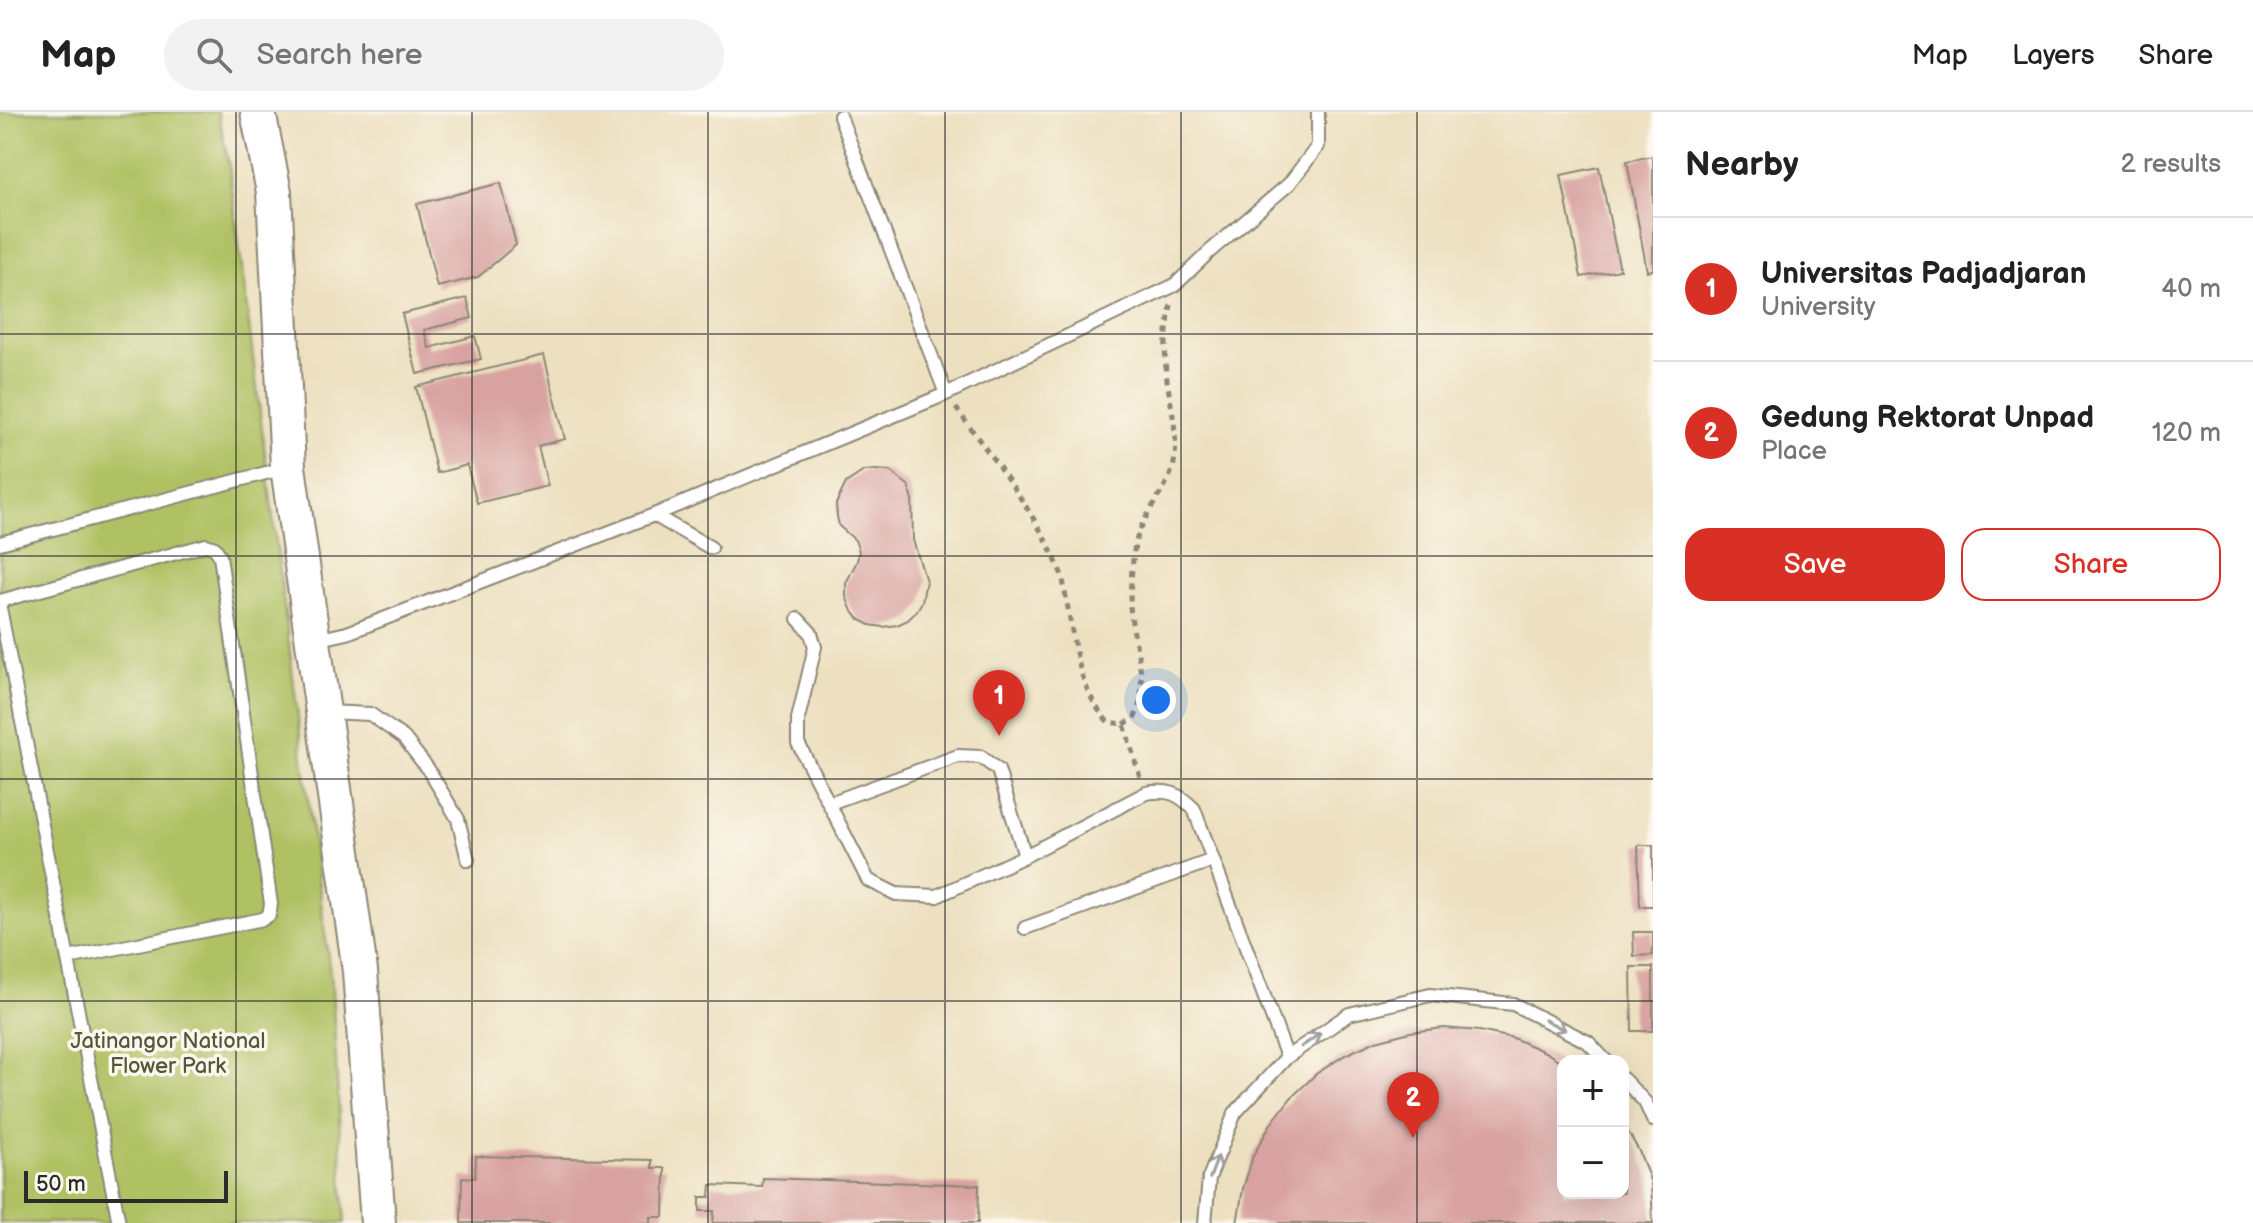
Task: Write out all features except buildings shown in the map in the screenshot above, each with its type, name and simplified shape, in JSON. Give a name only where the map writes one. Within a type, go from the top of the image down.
[{"type":"main road","points":[[258,112],[274,192],[288,467],[360,971],[378,1223]]},
{"type":"lane","points":[[315,641],[347,633],[654,515],[946,394],[1175,285],[1289,184],[1318,146],[1318,112]]},
{"type":"lane","points":[[840,116],[946,394]]},
{"type":"lane","points":[[0,543],[288,467]]},
{"type":"lane","points":[[654,515],[711,548]]},
{"type":"lane","points":[[0,601],[206,545],[215,548],[220,556],[271,904],[269,915],[263,919],[68,958]]},
{"type":"lane","points":[[0,608],[119,1223]]},
{"type":"lane","points":[[798,619],[811,633],[815,647],[798,719],[798,743],[868,880],[896,894],[937,896],[1025,856],[1146,793],[1165,790],[1181,796],[1194,809],[1287,1057]]},
{"type":"lane","points":[[324,712],[370,714],[404,738],[428,769],[458,819],[468,860]]},
{"type":"lane","points":[[830,803],[958,756],[981,757],[998,770],[1025,856]]},
{"type":"lane","points":[[1025,928],[1213,860]]},
{"type":"lane","points":[[1205,1223],[1209,1178],[1235,1113],[1287,1057],[1349,1014],[1430,995],[1513,1004],[1588,1042],[1600,1055]]},
{"type":"lane","points":[[1629,1085],[1645,1102],[1653,1120]]},
{"type":"path","points":[[946,394],[1027,508],[1062,575],[1078,663],[1096,709],[1108,722],[1124,724],[1134,719],[1142,695],[1130,605],[1134,549],[1141,522],[1169,477],[1175,459],[1173,415],[1166,370],[1166,332],[1175,285]]},
{"type":"path","points":[[1124,724],[1146,793]]},
{"type":"green space","name":"Jatinangor National Flower Park","points":[[0,112],[218,112],[229,165],[332,989],[345,1223],[0,1223]]},
{"type":"place","name":"Universitas Padjadjaran","points":[[999,736]]},
{"type":"place","name":"Gedung Rektorat Unpad","points":[[1413,1138]]}]
